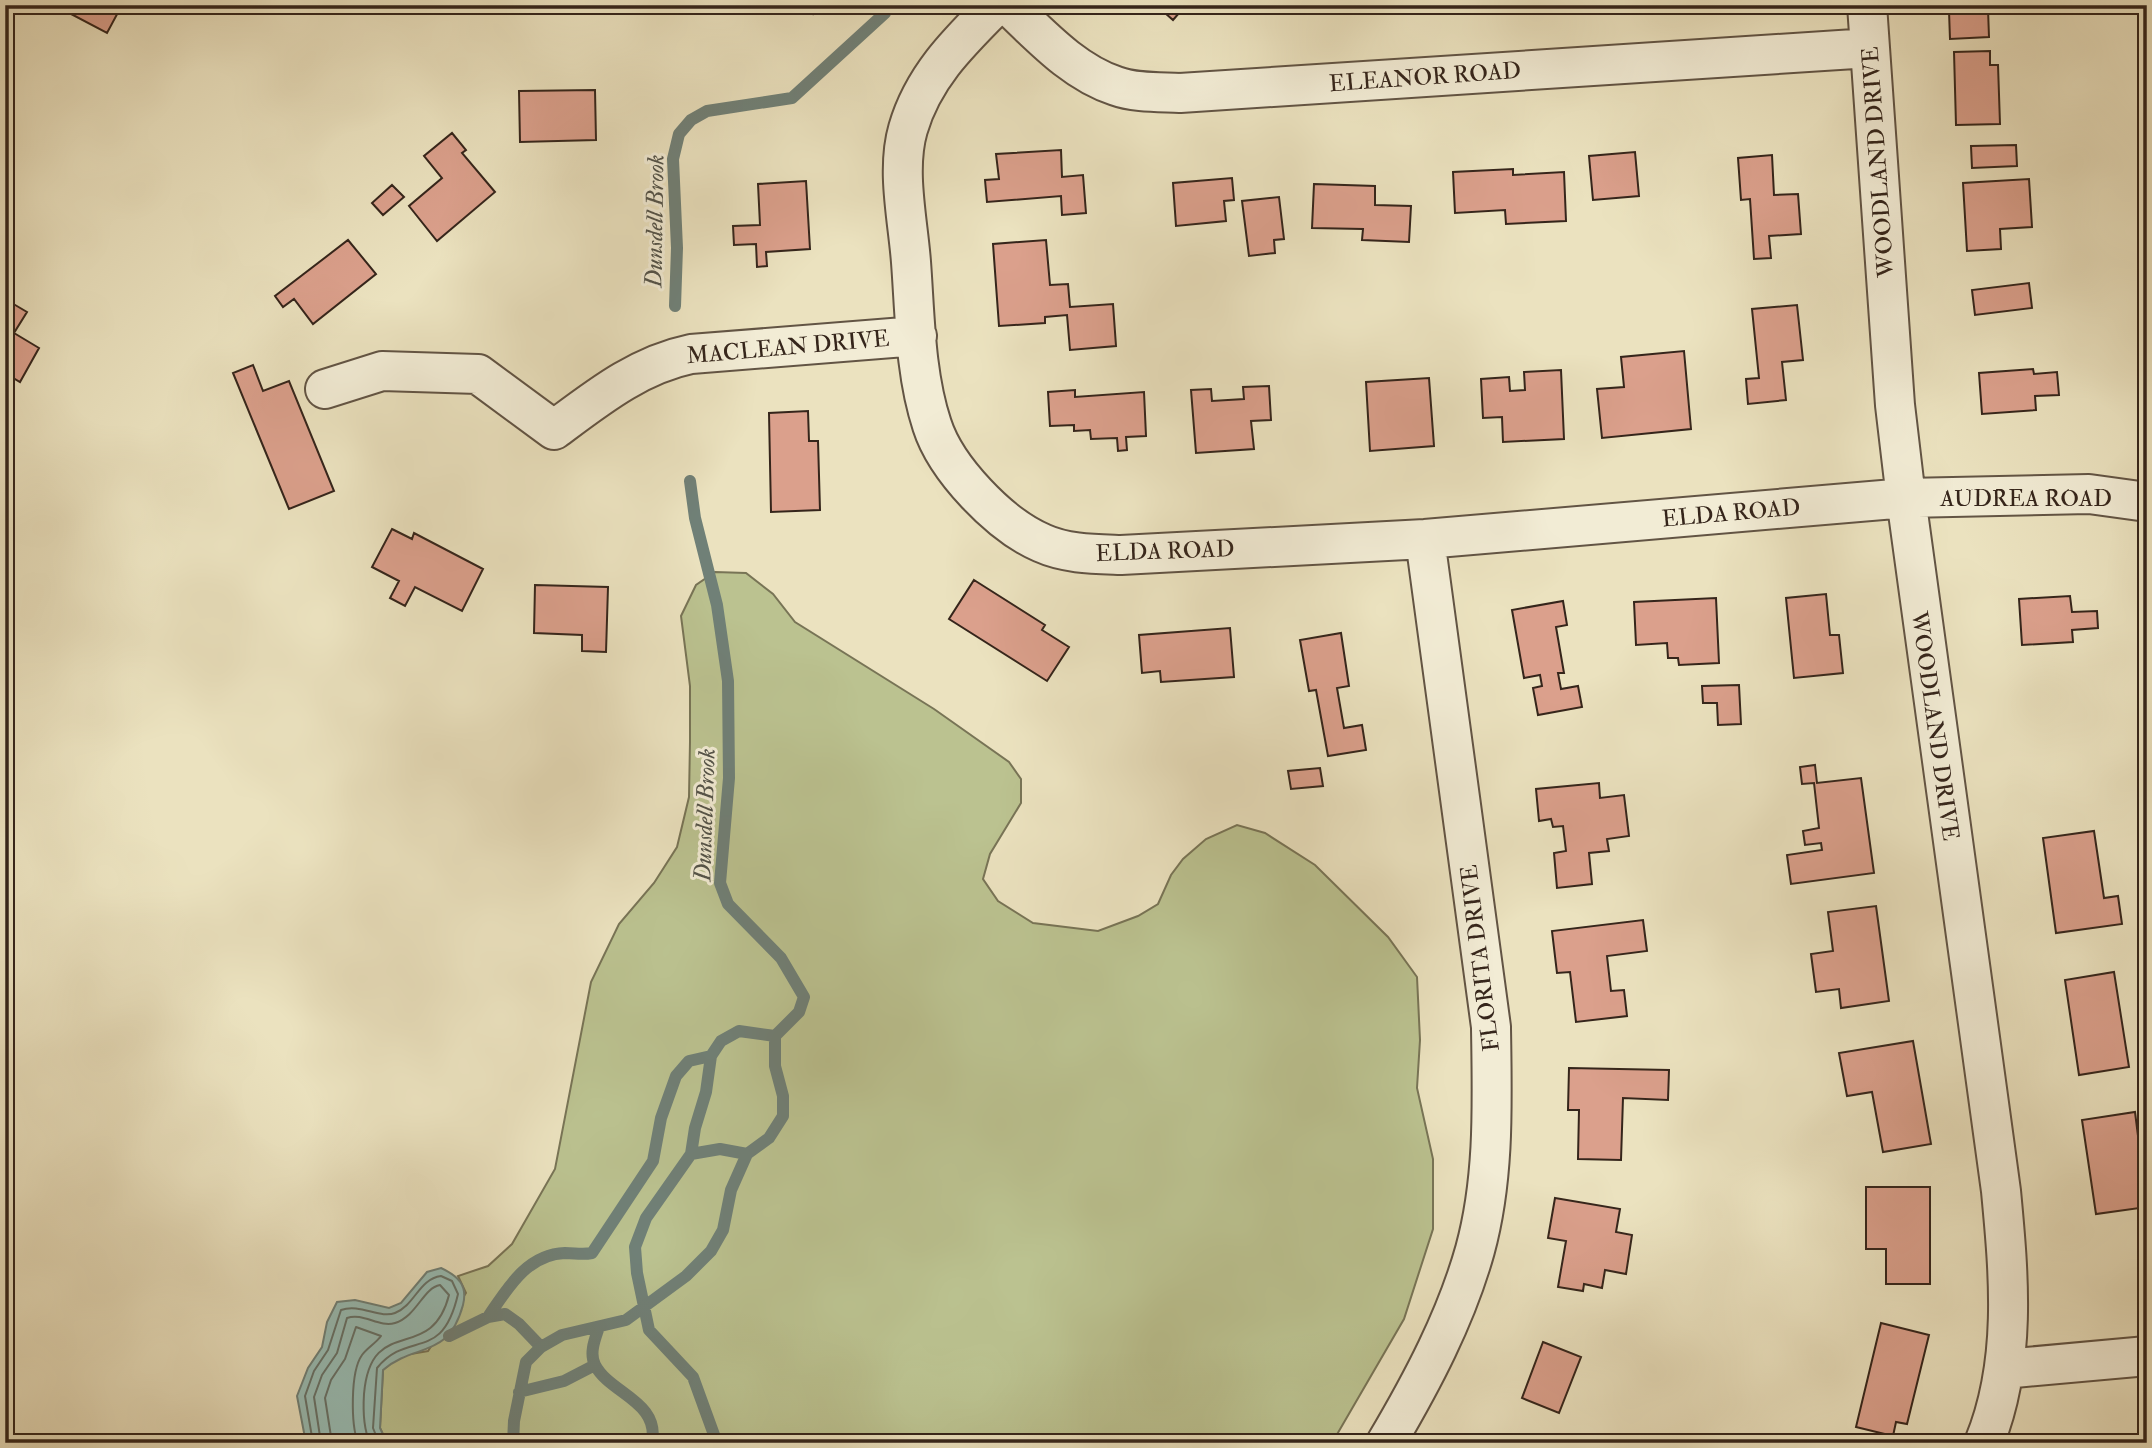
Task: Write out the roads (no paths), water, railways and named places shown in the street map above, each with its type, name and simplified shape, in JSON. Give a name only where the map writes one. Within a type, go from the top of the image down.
[{"type":"street","name":"ELDA ROAD","points":[[996,5],[932,74],[907,132],[904,161],[917,335],[932,425],[946,458],[975,492],[1008,521],[1042,543],[1082,554],[1121,555],[1424,539],[1906,498]]},
{"type":"street","name":"ELEANOR ROAD","points":[[1008,5],[1061,54],[1087,72],[1116,87],[1160,92],[1870,48]]},
{"type":"street","name":"WOODLAND DRIVE","points":[[1867,5],[1895,405],[2001,1191],[2009,1322],[2004,1369],[1984,1443]]},
{"type":"street","name":"MACLEAN DRIVE","points":[[325,389],[382,371],[478,374],[554,430],[602,394],[664,359],[691,354],[917,335]]},
{"type":"street","name":"AUDREA ROAD","points":[[1906,498],[2089,495],[2147,502]]},
{"type":"street","name":"FLORITA DRIVE","points":[[1386,1443],[1419,1387],[1440,1344],[1475,1250],[1490,1158],[1491,1027],[1424,539]]},
{"type":"street","points":[[2004,1369],[2147,1356]]},
{"type":"water","points":[[441,1268],[452,1274],[463,1287],[463,1305],[457,1322],[440,1342],[395,1361],[383,1370],[380,1428],[387,1443],[306,1443],[297,1396],[308,1368],[322,1347],[327,1322],[337,1302],[355,1300],[389,1308],[401,1303],[427,1272]]},
{"type":"waterway","name":"Dunsdell Brook","points":[[675,306],[677,248],[673,159],[679,134],[691,120],[707,111],[792,98],[885,13]]},
{"type":"waterway","name":"Dunsdell Brook","points":[[513,1443],[514,1421],[526,1362],[541,1347],[562,1335],[626,1320],[686,1276],[711,1251],[723,1230],[731,1190],[747,1154],[769,1138],[783,1116],[783,1096],[775,1066],[775,1036],[799,1012],[804,997],[781,958],[728,904],[720,883],[729,778],[728,681],[717,605],[695,518],[690,481]]},
{"type":"waterway","points":[[717,1443],[693,1377],[649,1330],[637,1273],[635,1247],[646,1218],[691,1154],[695,1128],[706,1092],[711,1056],[721,1041],[739,1031],[775,1036]]},
{"type":"waterway","points":[[488,1317],[519,1275],[540,1259],[565,1253],[592,1253],[653,1161],[661,1118],[676,1076],[689,1061],[711,1056]]},
{"type":"waterway","points":[[691,1154],[720,1149],[747,1154]]},
{"type":"waterway","points":[[449,1336],[488,1317],[505,1314],[541,1347]]},
{"type":"waterway","points":[[599,1327],[594,1341],[595,1365],[611,1384],[632,1399],[649,1417],[652,1443]]},
{"type":"waterway","points":[[519,1392],[564,1381],[595,1365]]}]
